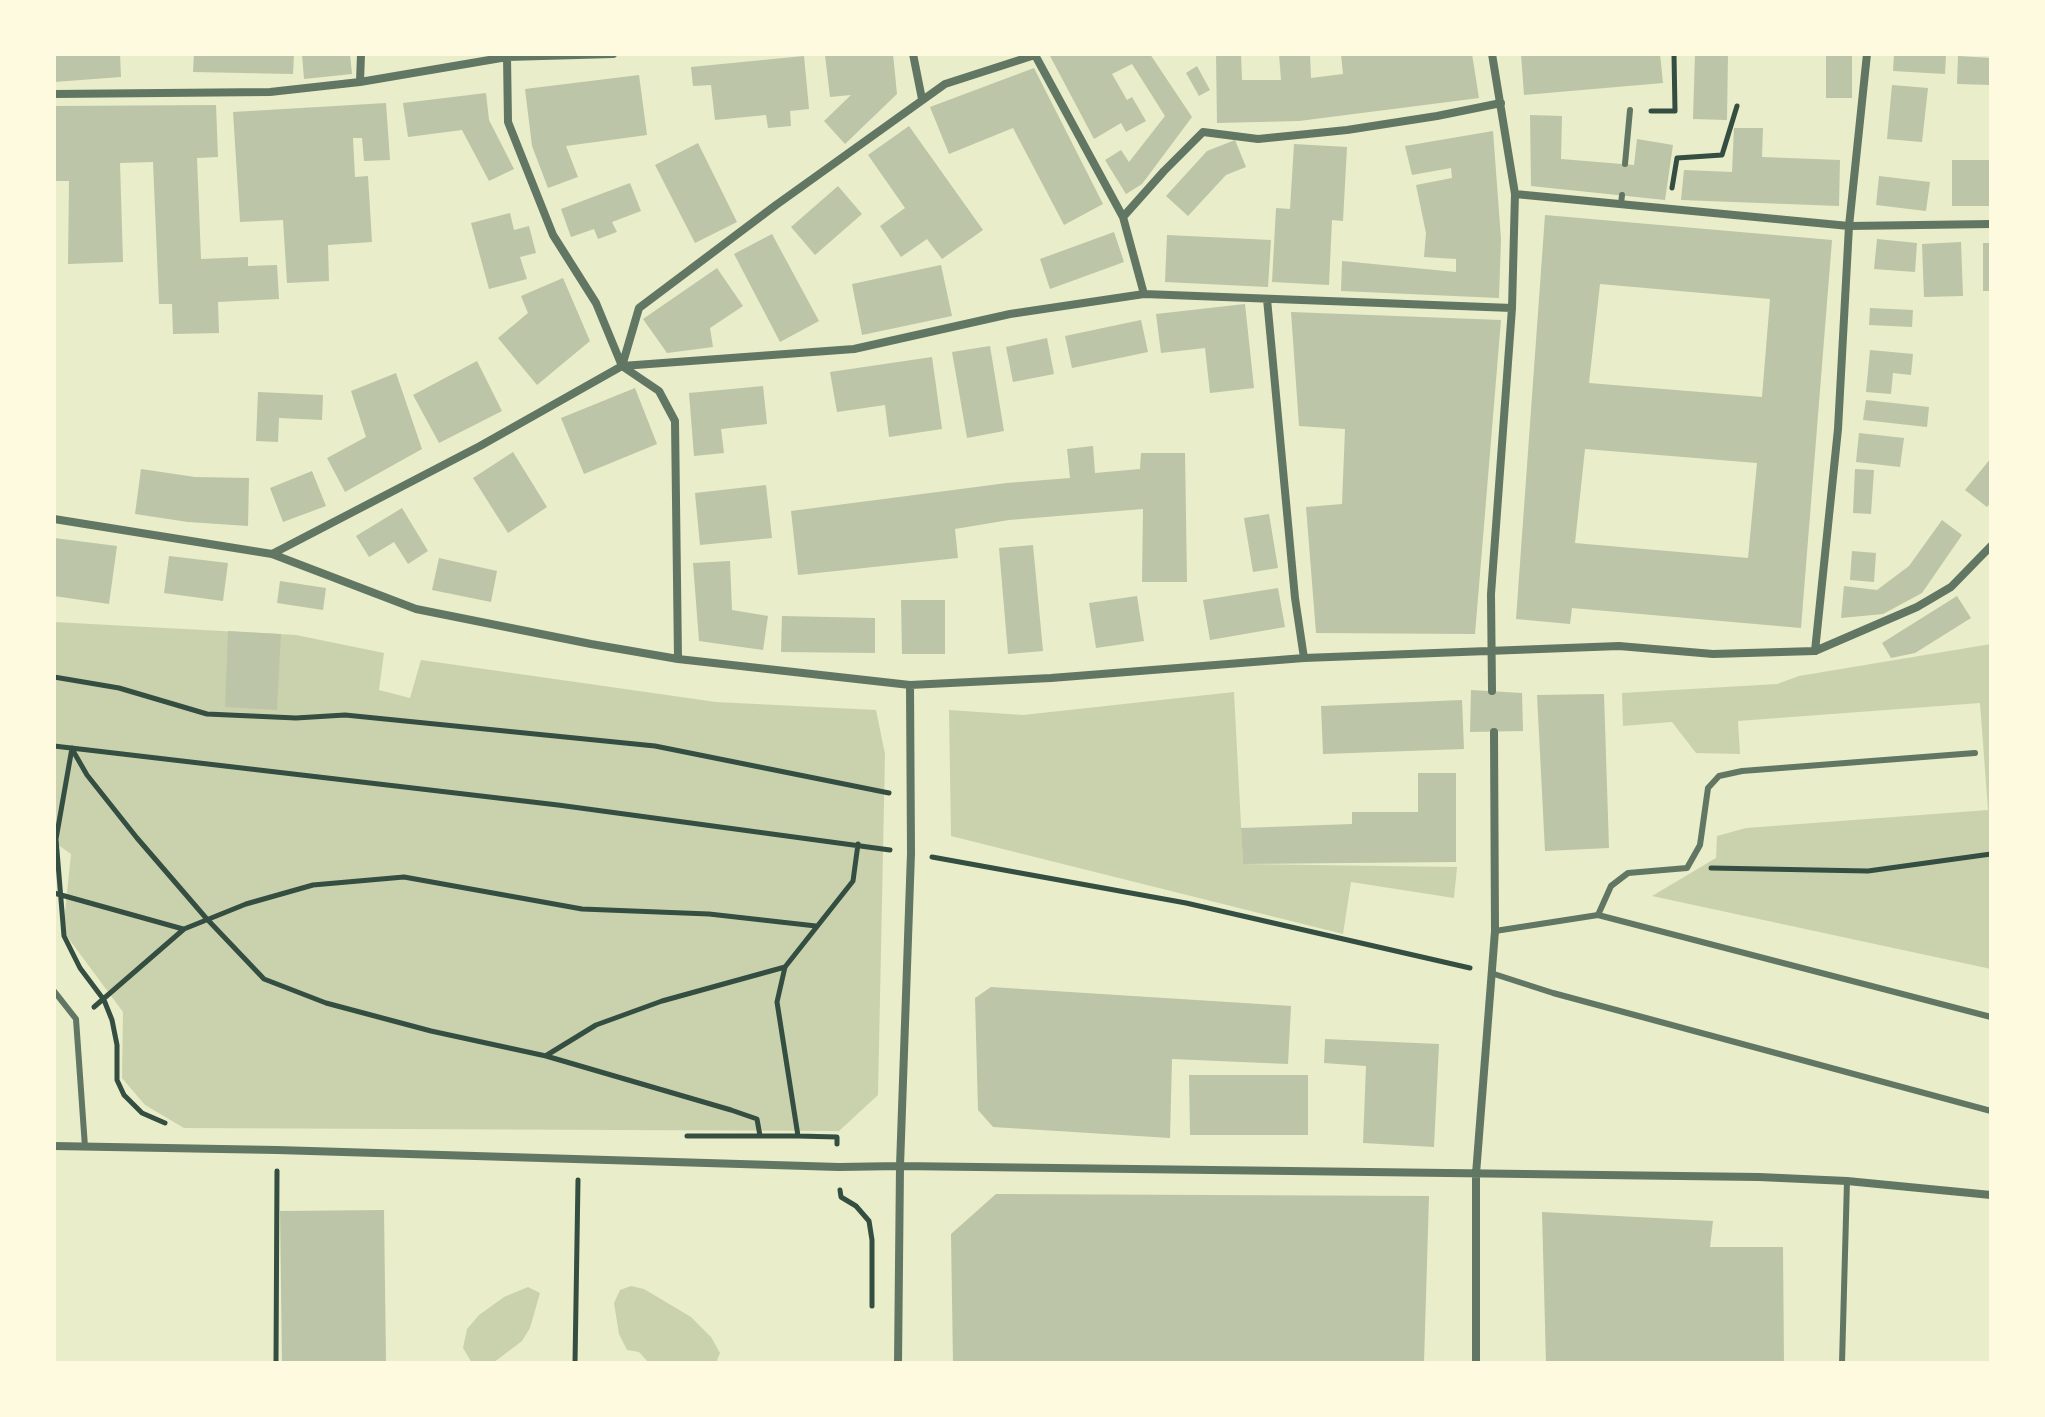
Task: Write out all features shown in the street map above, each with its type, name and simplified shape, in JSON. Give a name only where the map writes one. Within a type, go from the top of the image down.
[{"type":"street","points":[[360,82],[361,54]]},
{"type":"street","points":[[54,94],[270,92],[360,82],[507,57],[613,54]]},
{"type":"street","points":[[913,54],[922,99]]},
{"type":"street","points":[[1492,54],[1515,194],[1512,308],[1491,594],[1492,691]]},
{"type":"street","points":[[1815,651],[1838,429],[1849,226],[1867,54]]},
{"type":"street","points":[[622,366],[639,308],[945,84],[1035,55],[1123,217],[1144,294]]},
{"type":"street","points":[[507,57],[508,122],[553,235],[596,303],[622,366],[659,391],[675,421],[678,659]]},
{"type":"street","points":[[1123,217],[1203,132],[1273,138],[1422,119],[1501,103]]},
{"type":"street","points":[[1515,194],[1622,199],[1669,209],[1849,226],[1991,224]]},
{"type":"street","points":[[272,554],[480,446],[622,366],[854,349],[1010,314],[1144,294],[1512,308]]},
{"type":"street","points":[[1267,299],[1295,598],[1304,658]]},
{"type":"street","points":[[54,519],[272,554],[416,609],[678,659],[910,685],[1051,678],[1304,658],[1619,646],[1713,654],[1815,651],[1951,587],[1991,546]]},
{"type":"street","points":[[898,1363],[900,1166],[911,853],[910,685]]},
{"type":"street","points":[[1476,1363],[1476,1174],[1495,931],[1494,732]]},
{"type":"street","points":[[54,1146],[839,1167],[1759,1177],[1847,1181],[1991,1195]]},
{"type":"lane","points":[[1625,164],[1630,110]]},
{"type":"lane","points":[[1598,915],[1611,886],[1628,873],[1687,868],[1700,845],[1708,788],[1719,776],[1742,771],[1975,753]]},
{"type":"lane","points":[[1495,931],[1598,915],[1991,1017]]},
{"type":"lane","points":[[1491,973],[1991,1111]]},
{"type":"lane","points":[[54,991],[76,1019],[85,1147]]},
{"type":"lane","points":[[1842,1363],[1847,1181]]},
{"type":"path","points":[[1630,110],[1675,111],[1674,54]]},
{"type":"path","points":[[1669,209],[1677,158],[1722,155],[1737,106]]},
{"type":"path","points":[[54,677],[119,688],[207,714],[296,718],[345,715],[655,746],[910,797]]},
{"type":"path","points":[[54,746],[858,844],[1186,903],[1491,973]]},
{"type":"path","points":[[72,748],[56,839],[56,894],[64,936],[80,968],[104,1000],[115,1032],[117,1080],[124,1095],[142,1113],[165,1123],[180,1124]]},
{"type":"path","points":[[72,748],[87,775],[137,838],[264,979],[326,1003],[546,1056],[757,1119],[760,1136]]},
{"type":"path","points":[[798,1136],[777,1002],[785,967],[853,881],[858,844]]},
{"type":"path","points":[[1687,868],[1868,871],[1991,854]]},
{"type":"path","points":[[76,1019],[104,1000],[184,929],[206,918],[313,885],[404,877],[582,909],[709,914],[816,926]]},
{"type":"path","points":[[56,894],[184,929]]},
{"type":"path","points":[[546,1056],[596,1025],[662,1001],[785,967]]},
{"type":"path","points":[[685,1136],[837,1137],[841,1197],[856,1206],[869,1221],[872,1240],[872,1317]]},
{"type":"path","points":[[276,1363],[277,1150]]},
{"type":"path","points":[[575,1363],[578,1159]]},
{"type":"green space","points":[[54,622],[296,635],[384,653],[379,690],[410,698],[421,660],[716,702],[876,710],[885,754],[878,1095],[839,1131],[184,1128],[145,1105],[122,1078],[123,1012],[63,931],[71,854],[54,842]]},
{"type":"green space","points":[[1991,644],[1991,969],[1652,896],[1716,858],[1717,836],[1746,828],[1988,810],[1980,703],[1738,721],[1740,754],[1696,753],[1672,722],[1623,726],[1622,693],[1777,684],[1799,676]]},
{"type":"green space","points":[[1234,692],[1243,864],[1457,867],[1454,898],[1351,882],[1343,934],[951,836],[949,710],[1023,715]]},
{"type":"green space","points":[[631,1286],[644,1289],[691,1317],[711,1337],[720,1353],[716,1363],[649,1363],[639,1352],[627,1350],[619,1334],[614,1303],[620,1290]]},
{"type":"green space","points":[[528,1287],[540,1293],[530,1328],[522,1341],[493,1363],[472,1363],[463,1348],[467,1329],[479,1315],[504,1297]]},
{"type":"building","points":[[54,54],[120,54],[121,77],[54,82]]},
{"type":"building","points":[[194,54],[294,54],[293,74],[193,72]]},
{"type":"building","points":[[302,54],[350,54],[352,74],[304,79]]},
{"type":"building","points":[[893,54],[897,94],[845,144],[824,121],[851,95],[830,97],[825,55]]},
{"type":"building","points":[[1049,54],[1150,54],[1192,117],[1142,184],[1126,194],[1105,160],[1121,150],[1129,162],[1165,116],[1132,64],[1112,74],[1127,100],[1132,97],[1146,121],[1126,132],[1121,123],[1094,139]]},
{"type":"building","points":[[1216,54],[1241,54],[1242,80],[1281,80],[1279,54],[1310,54],[1311,78],[1343,74],[1341,54],[1472,54],[1479,98],[1299,121],[1217,123]]},
{"type":"building","points":[[1521,54],[1660,54],[1663,83],[1524,95]]},
{"type":"building","points":[[1695,54],[1728,54],[1727,120],[1693,119]]},
{"type":"building","points":[[1826,54],[1852,54],[1852,98],[1826,98]]},
{"type":"building","points":[[1894,54],[1946,54],[1945,74],[1893,71]]},
{"type":"building","points":[[804,56],[809,109],[790,111],[791,126],[768,128],[766,115],[715,120],[711,85],[693,86],[691,67]]},
{"type":"building","points":[[1958,56],[1991,58],[1991,85],[1957,84]]},
{"type":"building","points":[[1197,66],[1210,90],[1199,96],[1186,73]]},
{"type":"building","points":[[1034,68],[1103,204],[1064,225],[1013,128],[949,154],[930,107]]},
{"type":"building","points":[[639,75],[647,135],[566,146],[578,177],[548,188],[532,146],[525,89]]},
{"type":"building","points":[[1892,85],[1928,88],[1922,142],[1887,139]]},
{"type":"building","points":[[486,93],[489,120],[514,169],[489,181],[462,130],[408,137],[403,103]]},
{"type":"building","points":[[386,103],[390,160],[364,161],[362,138],[353,138],[355,177],[368,176],[372,242],[328,245],[329,281],[287,283],[283,220],[240,222],[233,112]]},
{"type":"building","points":[[216,105],[218,157],[197,158],[201,259],[248,257],[248,266],[277,265],[279,299],[218,302],[219,333],[173,334],[172,304],[159,304],[153,162],[120,163],[123,262],[68,264],[69,181],[54,181],[54,106]]},
{"type":"building","points":[[1530,115],[1562,116],[1561,159],[1634,165],[1637,139],[1673,145],[1665,200],[1531,186]]},
{"type":"building","points":[[909,126],[983,230],[942,259],[927,239],[901,257],[880,226],[905,208],[868,155]]},
{"type":"building","points":[[1734,128],[1763,128],[1762,157],[1840,160],[1839,206],[1681,200],[1684,170],[1732,172]]},
{"type":"building","points":[[1493,131],[1501,239],[1499,298],[1341,291],[1342,261],[1456,272],[1456,259],[1424,257],[1426,233],[1416,185],[1452,178],[1451,168],[1412,175],[1405,146]]},
{"type":"building","points":[[1235,140],[1246,167],[1226,175],[1188,216],[1166,196],[1207,151]]},
{"type":"building","points":[[698,143],[737,222],[695,243],[655,165]]},
{"type":"building","points":[[1294,144],[1347,147],[1343,221],[1332,220],[1329,285],[1272,282],[1276,208],[1290,209]]},
{"type":"building","points":[[1952,160],[1991,160],[1991,206],[1952,206]]},
{"type":"building","points":[[1879,176],[1930,182],[1926,211],[1876,205]]},
{"type":"building","points":[[630,183],[641,211],[612,222],[617,232],[598,239],[594,229],[571,237],[561,209]]},
{"type":"building","points":[[838,186],[862,214],[815,255],[791,227]]},
{"type":"building","points":[[510,213],[514,230],[529,226],[536,253],[520,257],[527,279],[489,289],[471,223]]},
{"type":"building","points":[[1545,215],[1832,240],[1801,628],[1572,608],[1570,624],[1516,619]],"holes":[[[1600,284],[1770,299],[1762,397],[1589,383]],[[1585,449],[1757,463],[1748,558],[1575,543]]]},
{"type":"building","points":[[1114,232],[1124,262],[1050,289],[1040,259]]},
{"type":"building","points":[[772,234],[819,321],[780,342],[734,254]]},
{"type":"building","points":[[1167,235],[1271,240],[1268,287],[1165,282]]},
{"type":"building","points":[[1877,239],[1917,243],[1915,272],[1874,269]]},
{"type":"building","points":[[1961,242],[1963,296],[1924,297],[1922,244]]},
{"type":"building","points":[[1983,243],[1991,243],[1991,291],[1983,291]]},
{"type":"building","points":[[941,265],[952,316],[862,335],[852,284]]},
{"type":"building","points":[[717,268],[743,306],[710,328],[713,347],[667,353],[643,319]]},
{"type":"building","points":[[563,278],[590,341],[537,385],[498,338],[528,313],[521,296]]},
{"type":"building","points":[[1245,304],[1254,388],[1210,393],[1205,348],[1161,353],[1156,314]]},
{"type":"building","points":[[1870,308],[1913,310],[1912,327],[1869,325]]},
{"type":"building","points":[[1291,312],[1501,320],[1475,634],[1316,633],[1306,507],[1342,504],[1345,429],[1299,426]]},
{"type":"building","points":[[1141,320],[1148,352],[1072,368],[1065,336]]},
{"type":"building","points":[[1047,338],[1054,374],[1013,382],[1006,347]]},
{"type":"building","points":[[990,346],[1004,431],[967,438],[952,352]]},
{"type":"building","points":[[1870,350],[1913,354],[1911,375],[1893,373],[1891,394],[1866,392]]},
{"type":"building","points":[[932,357],[942,429],[889,437],[885,405],[837,412],[830,372]]},
{"type":"building","points":[[477,361],[502,411],[439,443],[413,395]]},
{"type":"building","points":[[396,373],[422,449],[345,492],[327,458],[366,437],[351,391]]},
{"type":"building","points":[[763,386],[767,424],[721,429],[724,453],[694,456],[689,393]]},
{"type":"building","points":[[635,388],[657,444],[584,474],[561,418]]},
{"type":"building","points":[[258,392],[323,395],[322,420],[279,418],[278,442],[256,441]]},
{"type":"building","points":[[1866,400],[1929,407],[1927,427],[1863,420]]},
{"type":"building","points":[[1859,433],[1904,438],[1900,467],[1856,462]]},
{"type":"building","points":[[1093,446],[1095,473],[1140,469],[1141,453],[1185,453],[1187,582],[1142,582],[1143,509],[1009,520],[955,529],[958,558],[798,575],[791,511],[1007,483],[1070,478],[1067,449]]},
{"type":"building","points":[[513,452],[547,507],[508,533],[473,478]]},
{"type":"building","points":[[1991,458],[1991,502],[1987,507],[1965,490]]},
{"type":"building","points":[[141,469],[195,477],[249,478],[248,526],[135,514]]},
{"type":"building","points":[[1855,469],[1874,470],[1871,514],[1853,513]]},
{"type":"building","points":[[312,471],[326,506],[283,522],[270,488]]},
{"type":"building","points":[[766,485],[772,538],[700,545],[695,493]]},
{"type":"building","points":[[402,508],[428,551],[408,564],[394,542],[369,557],[356,536]]},
{"type":"building","points":[[1269,514],[1278,568],[1253,572],[1244,518]]},
{"type":"building","points":[[1942,520],[1962,535],[1922,593],[1883,614],[1841,618],[1844,586],[1877,590],[1909,566]]},
{"type":"building","points":[[54,538],[117,546],[109,604],[54,596]]},
{"type":"building","points":[[1033,545],[1043,651],[1008,654],[999,548]]},
{"type":"building","points":[[1852,551],[1876,553],[1874,582],[1850,580]]},
{"type":"building","points":[[169,556],[228,563],[223,601],[164,593]]},
{"type":"building","points":[[439,558],[497,571],[491,602],[432,590]]},
{"type":"building","points":[[730,561],[732,610],[768,616],[763,650],[699,641],[693,563]]},
{"type":"building","points":[[280,581],[326,588],[323,610],[277,603]]},
{"type":"building","points":[[1278,588],[1285,627],[1210,640],[1203,600]]},
{"type":"building","points":[[1137,596],[1144,641],[1096,648],[1089,603]]},
{"type":"building","points":[[1957,596],[1971,618],[1915,653],[1891,658],[1882,643]]},
{"type":"building","points":[[901,600],[945,600],[945,654],[902,654]]},
{"type":"building","points":[[782,616],[875,618],[875,653],[781,652]]},
{"type":"building","points":[[228,631],[281,634],[277,710],[225,707]]},
{"type":"building","points":[[1471,690],[1522,693],[1523,731],[1470,732]]},
{"type":"building","points":[[1604,694],[1609,848],[1545,851],[1537,695]]},
{"type":"building","points":[[1462,700],[1464,749],[1323,754],[1321,706]]},
{"type":"building","points":[[1418,773],[1456,773],[1456,862],[1243,864],[1241,828],[1352,824],[1352,812],[1418,812]]},
{"type":"building","points":[[991,987],[1291,1006],[1288,1064],[1172,1059],[1170,1138],[993,1127],[978,1110],[975,998]]},
{"type":"building","points":[[1325,1039],[1439,1044],[1434,1147],[1363,1143],[1366,1066],[1324,1063]]},
{"type":"building","points":[[1189,1075],[1308,1075],[1308,1135],[1190,1135]]},
{"type":"building","points":[[996,1194],[1429,1196],[1424,1363],[953,1363],[951,1234]]},
{"type":"building","points":[[384,1210],[386,1363],[282,1363],[280,1211]]},
{"type":"building","points":[[1542,1212],[1713,1221],[1710,1247],[1783,1247],[1784,1363],[1546,1363]]}]
